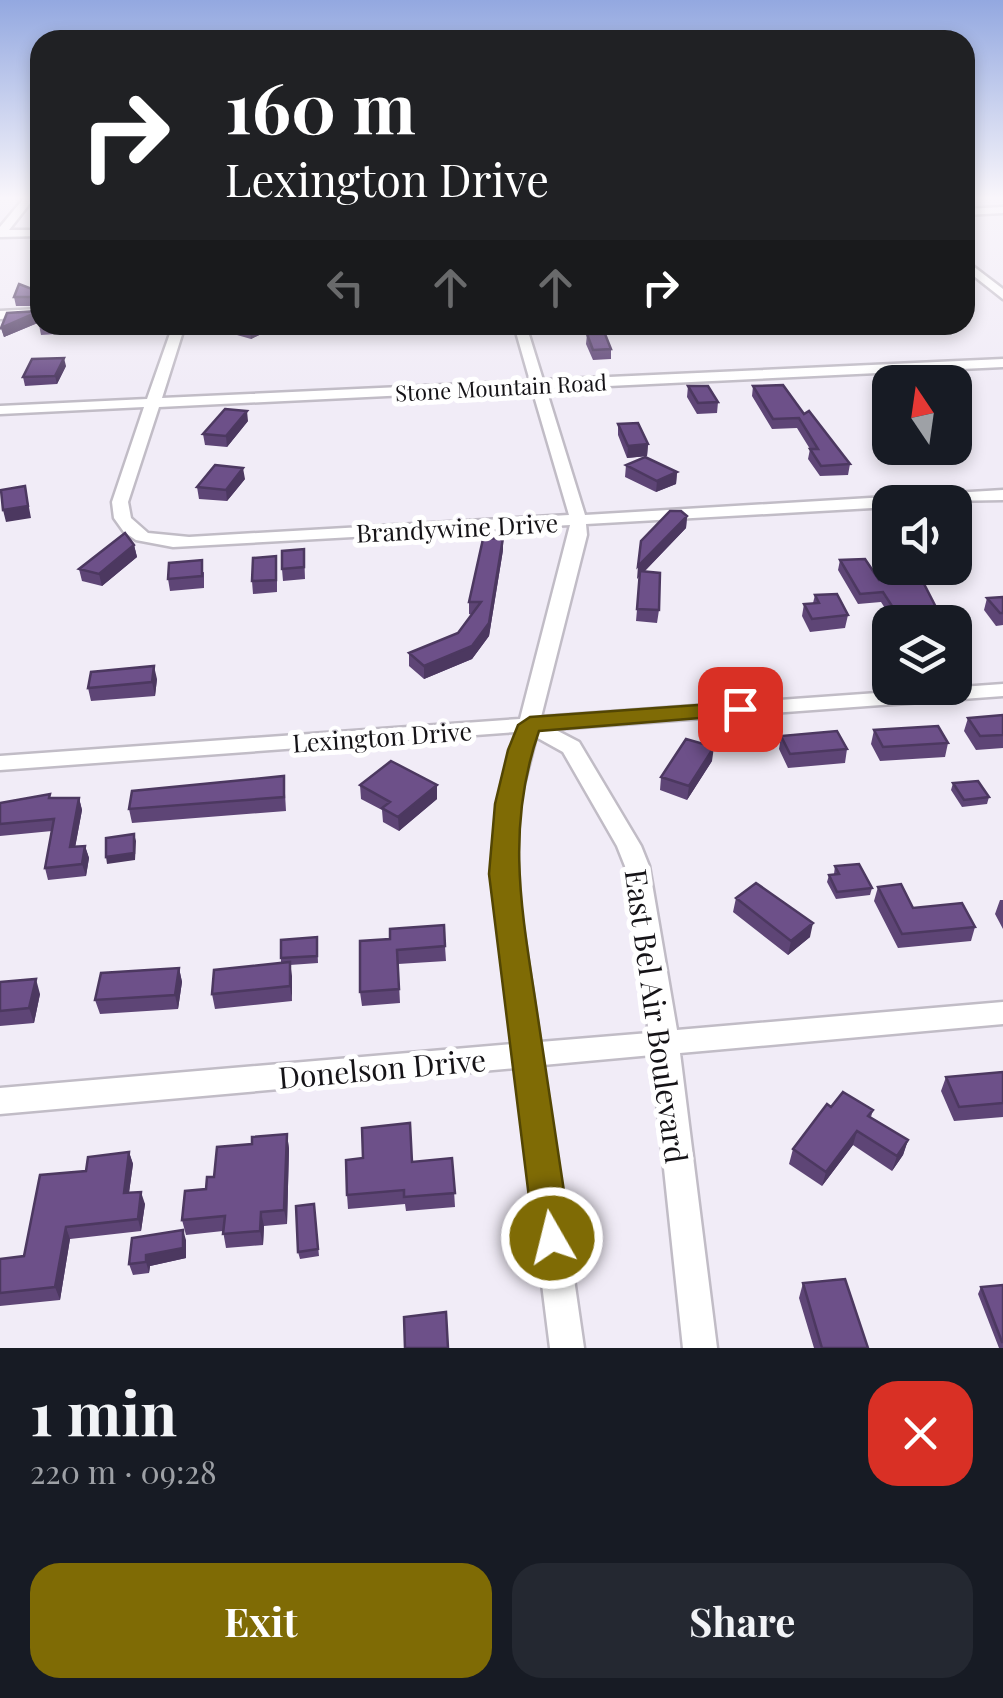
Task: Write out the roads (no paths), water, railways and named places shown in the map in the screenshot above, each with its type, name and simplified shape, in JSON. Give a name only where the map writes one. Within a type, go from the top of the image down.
[{"type":"street","points":[[975,272],[1003,296]]},
{"type":"street","points":[[975,276],[980,276]]},
{"type":"street","points":[[0,315],[30,314]]},
{"type":"street","name":"Brandywine Drive","points":[[176,335],[120,514],[132,532],[154,540],[219,541],[1003,495]]},
{"type":"street","points":[[523,335],[578,520],[508,804],[503,874],[567,1348]]},
{"type":"street","name":"Stone Mountain Road","points":[[0,410],[1003,364]]},
{"type":"street","name":"Lexington Drive","points":[[0,763],[1003,690]]},
{"type":"street","name":"East Bel Air Boulevard","points":[[530,725],[571,748],[629,846],[643,890],[700,1348]]},
{"type":"street","name":"Donelson Drive","points":[[0,1101],[1003,1013]]}]
